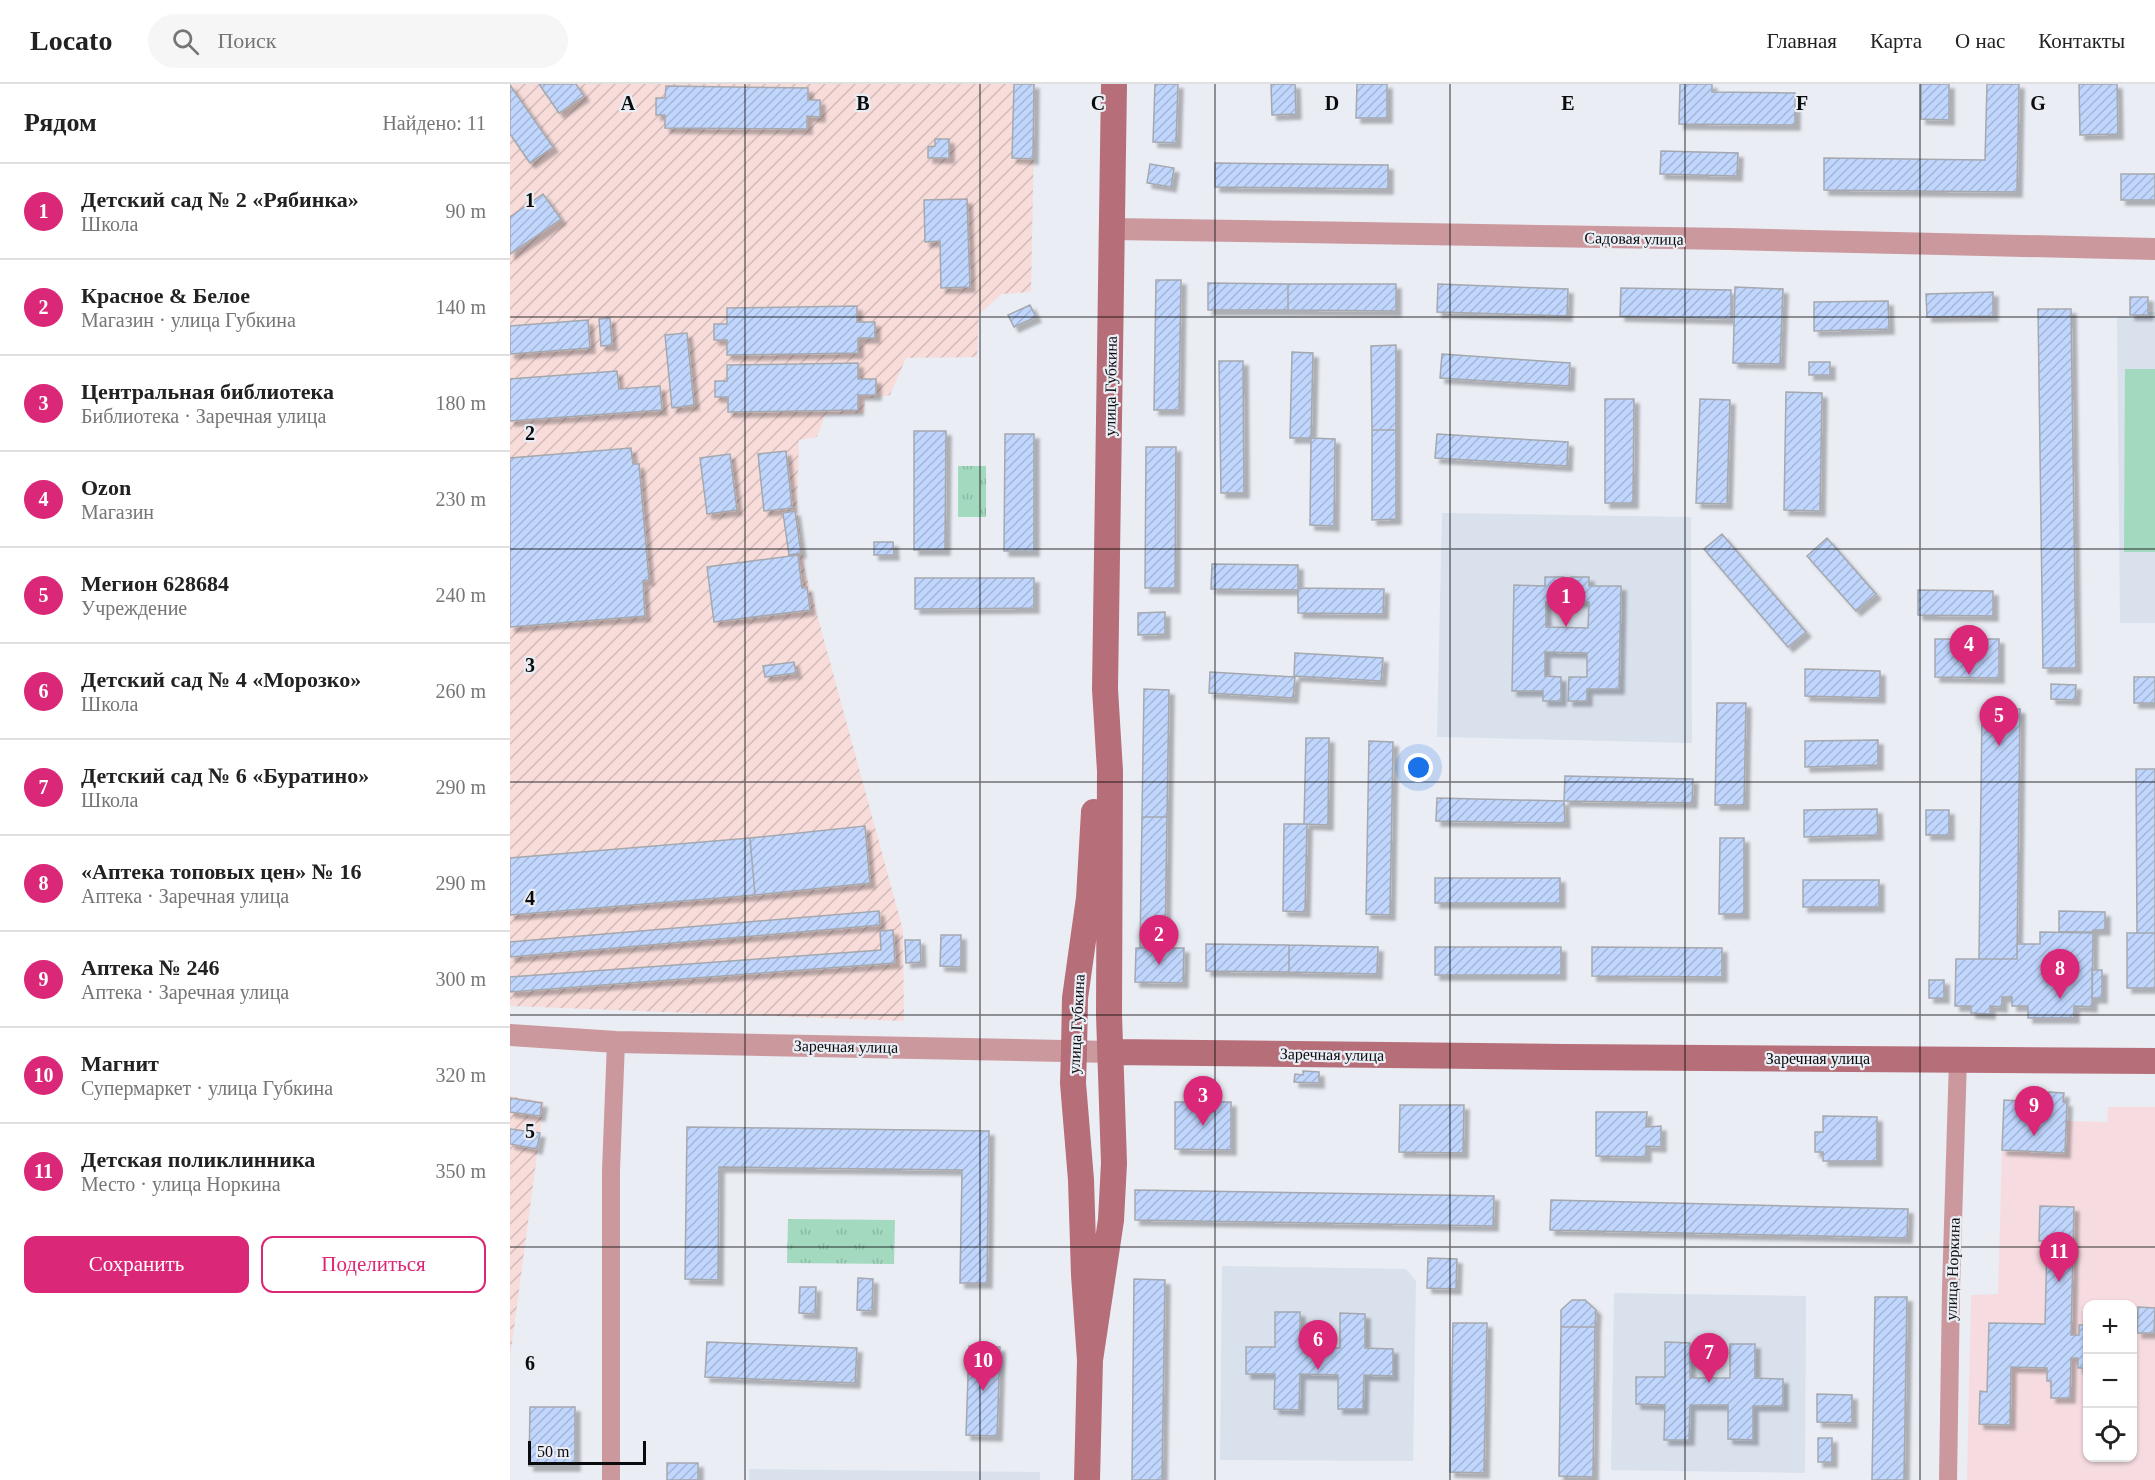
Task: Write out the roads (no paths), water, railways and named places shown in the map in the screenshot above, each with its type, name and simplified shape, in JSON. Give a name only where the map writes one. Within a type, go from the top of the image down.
[{"type":"main road","name":"улица Губкина","points":[[1090,1360],[1111,1220],[1114,1163],[1111,1052],[1110,771],[1105,689],[1114,84]]},
{"type":"main road","name":"улица Губкина","points":[[1087,1480],[1090,1360],[1081,1180],[1073,1083],[1075,998],[1089,898],[1096,768],[1105,689]]},
{"type":"main road","name":"Заречная улица","points":[[1111,1052],[2155,1061]]},
{"type":"street","name":"Садовая улица","points":[[1112,230],[1730,239],[2155,249]]},
{"type":"street","name":"Заречная улица","points":[[510,1035],[616,1042],[1111,1052]]},
{"type":"street","points":[[612,1480],[611,1170],[616,1042]]},
{"type":"street","name":"улица Норкина","points":[[1948,1480],[1950,1301],[1958,1059]]},
{"type":"place","name":"Детский сад № 2 «Рябинка»","points":[[1566,627]]},
{"type":"place","name":"Ozon","points":[[1969,675]]},
{"type":"place","name":"Мегион 628684","points":[[1999,746]]},
{"type":"place","name":"Красное & Белое","points":[[1159,965]]},
{"type":"place","name":"«Аптека топовых цен» № 16","points":[[2060,999]]},
{"type":"place","name":"Центральная библиотека","points":[[1203,1126]]},
{"type":"place","name":"Аптека № 246","points":[[2034,1136]]},
{"type":"place","name":"Детская поликлинника","points":[[2059,1282]]},
{"type":"place","name":"Детский сад № 4 «Морозко»","points":[[1318,1370]]},
{"type":"place","name":"Детский сад № 6 «Буратино»","points":[[1709,1383]]},
{"type":"place","name":"Магнит","points":[[983,1391]]}]
